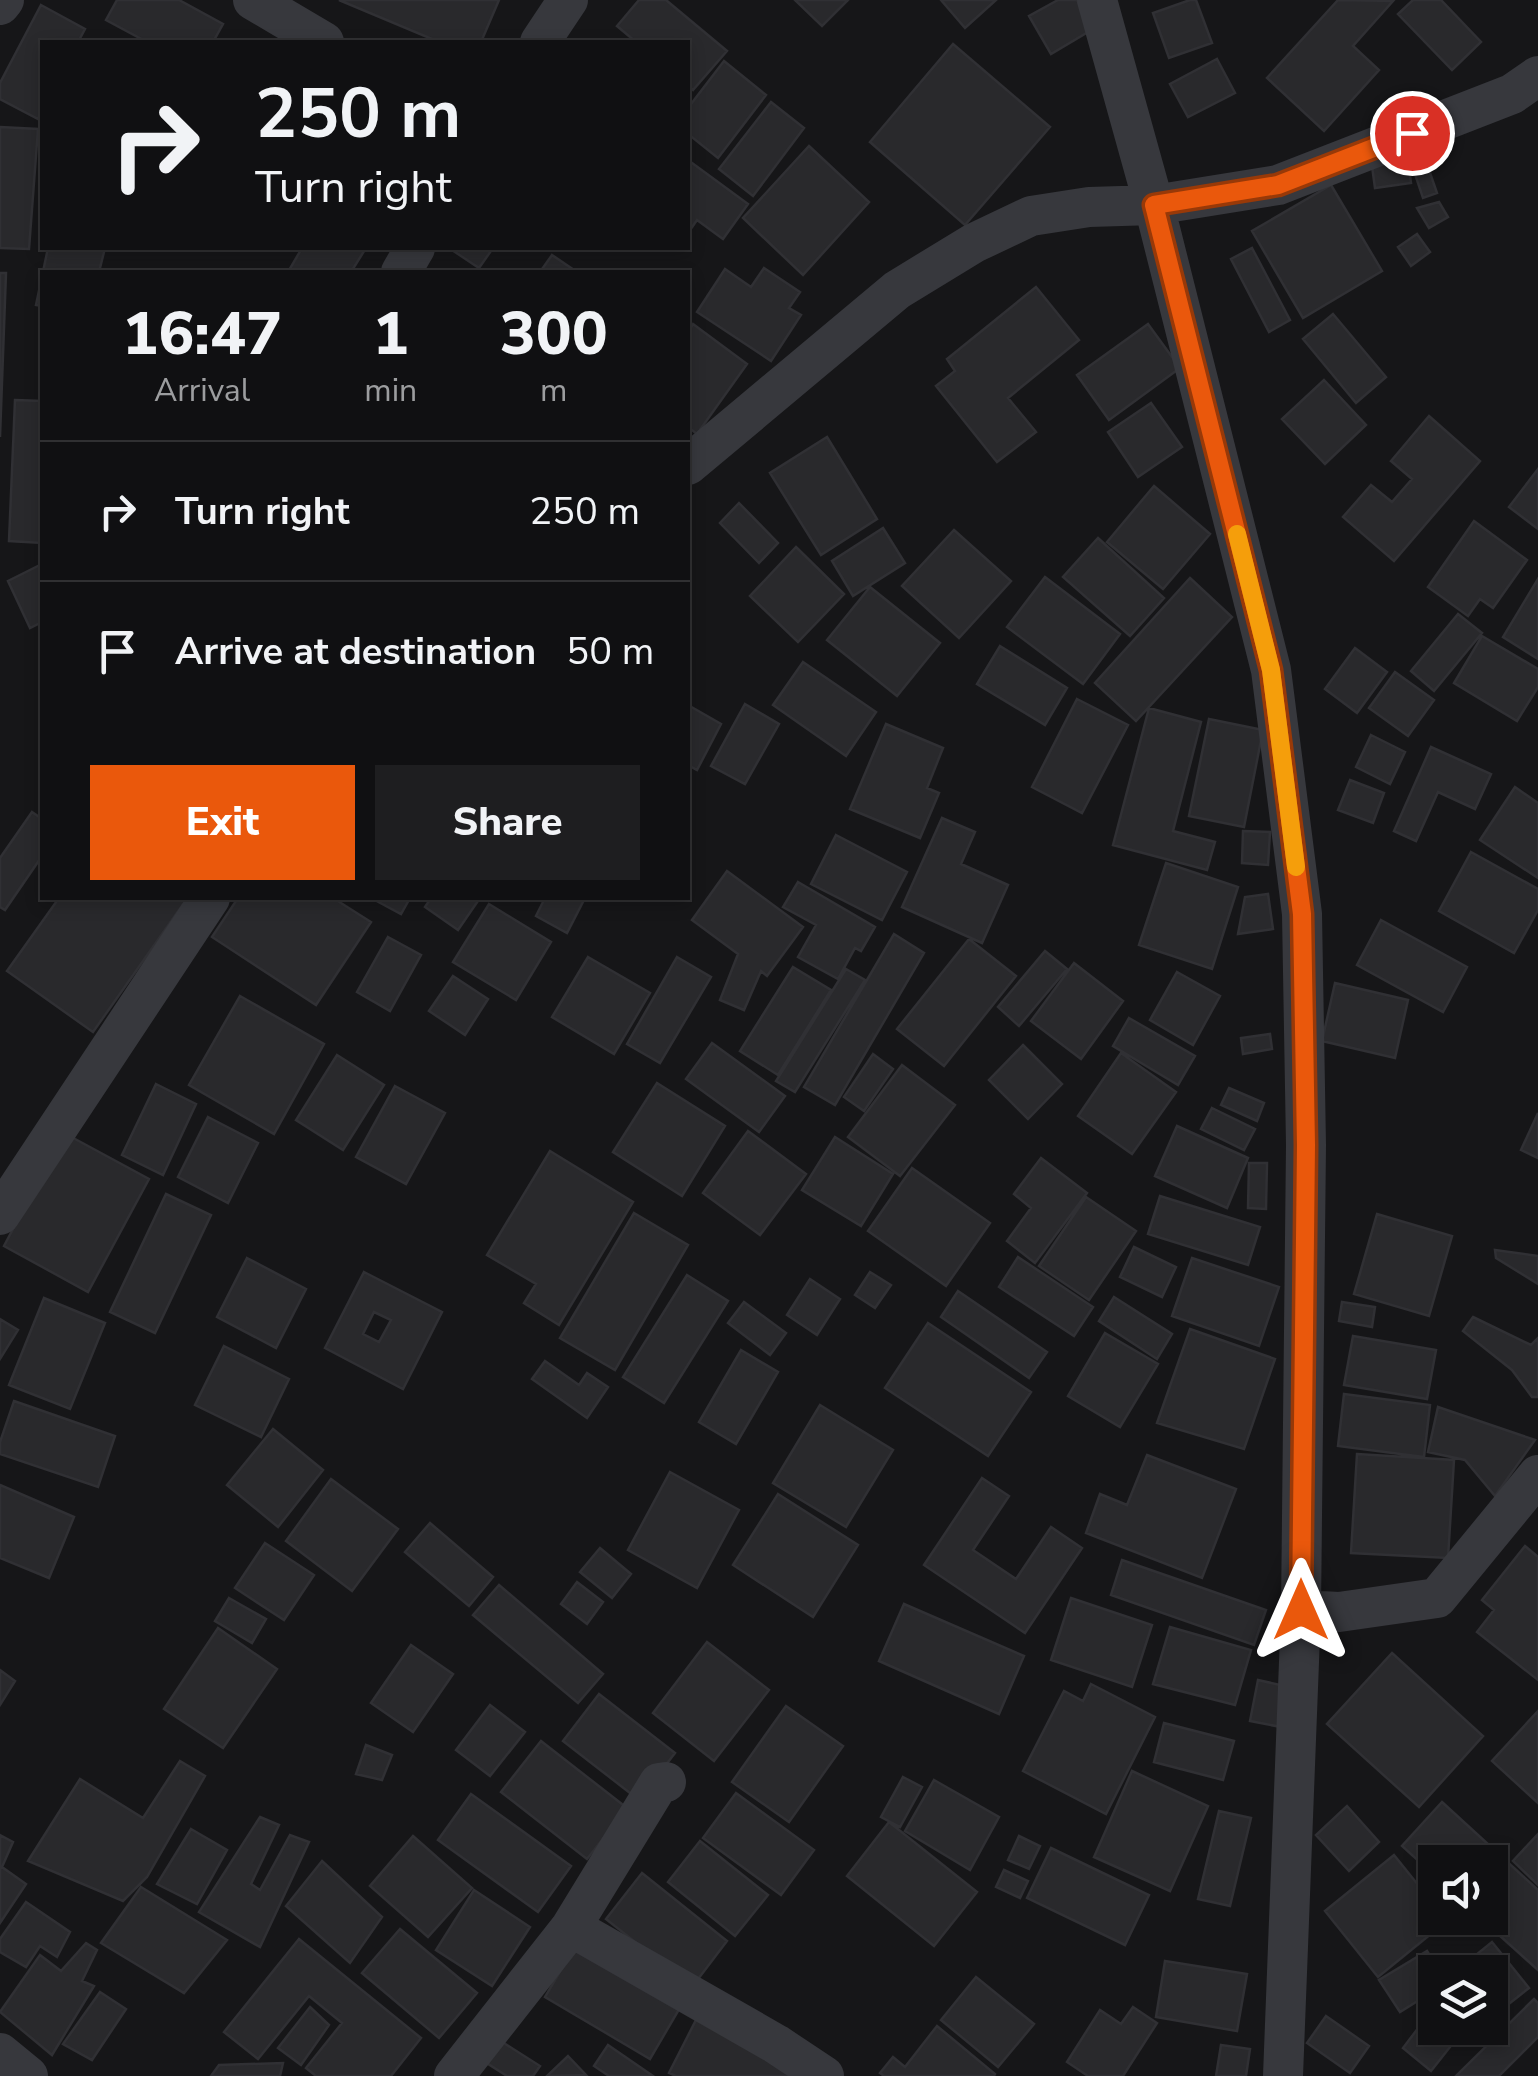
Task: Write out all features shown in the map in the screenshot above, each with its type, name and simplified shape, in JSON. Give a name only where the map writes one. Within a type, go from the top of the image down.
[{"type":"street","points":[[253,0],[321,40]]},
{"type":"street","points":[[541,40],[568,0]]},
{"type":"street","points":[[1096,0],[1154,205],[1271,670],[1302,914],[1306,1145],[1301,1610],[1283,2076]]},
{"type":"street","points":[[690,463],[897,290],[974,243],[1031,216],[1089,207],[1154,205],[1278,185],[1512,94],[1538,76]]},
{"type":"street","points":[[0,1215],[209,900]]},
{"type":"street","points":[[1301,1610],[1339,1612],[1437,1598],[1538,1476]]},
{"type":"street","points":[[454,2076],[570,1927],[658,1783],[666,1782]]},
{"type":"street","points":[[570,1927],[776,2044],[824,2076]]},
{"type":"street","points":[[0,2053],[28,2076]]},
{"type":"building","points":[[117,0],[179,0],[223,24],[214,40],[143,40],[106,20]]},
{"type":"building","points":[[339,0],[499,0],[482,40],[434,40]]},
{"type":"building","points":[[639,0],[666,0],[727,51],[693,90],[690,40],[634,40],[617,26]]},
{"type":"building","points":[[795,0],[848,0],[822,26]]},
{"type":"building","points":[[941,0],[996,0],[965,28]]},
{"type":"building","points":[[1058,0],[1077,0],[1093,29],[1051,54],[1029,16]]},
{"type":"building","points":[[1196,0],[1212,43],[1169,58],[1153,13]]},
{"type":"building","points":[[1338,0],[1393,1],[1353,46],[1379,70],[1324,131],[1267,78]]},
{"type":"building","points":[[1413,0],[1441,0],[1481,42],[1452,70],[1398,14]]},
{"type":"building","points":[[41,5],[85,29],[79,40],[40,40],[38,119],[0,99],[0,83]]},
{"type":"building","points":[[953,44],[1050,127],[965,225],[870,142]]},
{"type":"building","points":[[1217,59],[1235,93],[1188,117],[1170,84]]},
{"type":"building","points":[[724,61],[766,95],[718,158],[690,136],[690,105]]},
{"type":"building","points":[[771,102],[804,128],[753,196],[719,169]]},
{"type":"building","points":[[0,127],[38,129],[29,249],[0,248]]},
{"type":"building","points":[[809,146],[869,202],[803,275],[743,218]]},
{"type":"building","points":[[1408,160],[1411,183],[1375,188],[1372,166]]},
{"type":"building","points":[[690,161],[748,204],[723,239],[697,220],[690,230]]},
{"type":"building","points":[[1429,170],[1437,193],[1423,198],[1415,174]]},
{"type":"building","points":[[1331,185],[1382,271],[1303,318],[1252,231]]},
{"type":"building","points":[[1439,202],[1448,217],[1429,228],[1417,208]]},
{"type":"building","points":[[1417,234],[1430,252],[1411,266],[1398,247]]},
{"type":"building","points":[[1252,248],[1290,320],[1269,332],[1231,259]]},
{"type":"building","points":[[48,250],[104,250],[100,270],[43,270]]},
{"type":"building","points":[[301,250],[365,250],[352,270],[289,270]]},
{"type":"building","points":[[452,250],[492,250],[479,268]]},
{"type":"building","points":[[552,255],[574,270],[541,270]]},
{"type":"building","points":[[764,268],[800,292],[789,308],[801,315],[771,361],[697,312],[725,269],[751,287]]},
{"type":"building","points":[[0,273],[6,273],[0,437]]},
{"type":"building","points":[[1036,287],[1079,340],[1008,398],[1036,432],[997,462],[936,386],[955,371],[947,359]]},
{"type":"building","points":[[1333,314],[1386,377],[1356,403],[1303,339]]},
{"type":"building","points":[[693,324],[747,364],[697,434],[690,429]]},
{"type":"building","points":[[1148,324],[1180,368],[1109,420],[1077,375]]},
{"type":"building","points":[[1324,380],[1366,425],[1325,464],[1282,419]]},
{"type":"building","points":[[15,400],[40,401],[40,543],[9,541]]},
{"type":"building","points":[[1151,403],[1182,447],[1138,477],[1108,432]]},
{"type":"building","points":[[1429,416],[1480,461],[1394,561],[1343,517],[1371,485],[1392,502],[1412,479],[1391,461]]},
{"type":"building","points":[[827,437],[877,519],[821,555],[770,473]]},
{"type":"building","points":[[1538,469],[1538,529],[1509,507]]},
{"type":"building","points":[[1154,486],[1210,534],[1163,589],[1107,542]]},
{"type":"building","points":[[739,503],[778,543],[759,563],[720,523]]},
{"type":"building","points":[[1474,521],[1527,560],[1493,608],[1480,599],[1468,616],[1428,587]]},
{"type":"building","points":[[883,528],[905,563],[853,596],[832,561]]},
{"type":"building","points":[[954,530],[1011,581],[959,638],[902,586]]},
{"type":"building","points":[[1098,538],[1164,598],[1130,636],[1063,577]]},
{"type":"building","points":[[796,547],[844,594],[798,642],[750,596]]},
{"type":"building","points":[[40,565],[40,623],[30,628],[8,581]]},
{"type":"building","points":[[1045,577],[1120,634],[1083,684],[1007,627]]},
{"type":"building","points":[[1190,578],[1232,617],[1136,721],[1095,683]]},
{"type":"building","points":[[1538,579],[1538,659],[1503,637]]},
{"type":"building","points":[[870,587],[940,643],[897,696],[827,640]]},
{"type":"building","points":[[1458,614],[1482,633],[1434,691],[1411,671]]},
{"type":"building","points":[[1482,636],[1538,669],[1538,687],[1517,721],[1454,683]]},
{"type":"building","points":[[1000,646],[1067,688],[1045,725],[977,684]]},
{"type":"building","points":[[1355,648],[1387,672],[1357,713],[1325,689]]},
{"type":"building","points":[[803,662],[876,712],[846,756],[773,705]]},
{"type":"building","points":[[1395,672],[1434,700],[1408,736],[1369,708]]},
{"type":"building","points":[[1077,699],[1128,725],[1082,813],[1032,787]]},
{"type":"building","points":[[745,704],[779,724],[745,784],[711,766]]},
{"type":"building","points":[[690,706],[721,724],[697,770],[690,766]]},
{"type":"building","points":[[1149,708],[1201,722],[1173,831],[1215,842],[1207,870],[1113,845]]},
{"type":"building","points":[[1209,719],[1263,730],[1244,827],[1189,816]]},
{"type":"building","points":[[886,724],[943,748],[927,788],[939,793],[920,838],[850,809]]},
{"type":"building","points":[[1371,735],[1405,752],[1390,784],[1356,767]]},
{"type":"building","points":[[1431,747],[1491,774],[1475,809],[1438,792],[1416,841],[1394,831]]},
{"type":"building","points":[[1350,780],[1384,793],[1373,823],[1338,810]]},
{"type":"building","points":[[1515,787],[1538,803],[1538,878],[1480,840]]},
{"type":"building","points":[[32,812],[40,818],[40,859],[5,910],[0,907],[0,858]]},
{"type":"building","points":[[942,818],[975,832],[961,864],[1008,885],[982,943],[902,907]]},
{"type":"building","points":[[1243,831],[1270,832],[1268,865],[1242,863]]},
{"type":"building","points":[[836,835],[907,872],[882,920],[811,884]]},
{"type":"building","points":[[1471,852],[1538,889],[1538,910],[1514,953],[1439,911]]},
{"type":"building","points":[[1166,863],[1238,887],[1212,969],[1139,945]]},
{"type":"building","points":[[727,871],[803,927],[767,976],[761,971],[744,1010],[720,1000],[738,954],[692,920]]},
{"type":"building","points":[[798,882],[875,927],[861,951],[855,948],[838,979],[798,957],[816,925],[783,907]]},
{"type":"building","points":[[1268,894],[1273,929],[1238,934],[1245,897]]},
{"type":"building","points":[[58,900],[186,900],[93,1032],[7,971]]},
{"type":"building","points":[[237,900],[336,900],[371,922],[316,1005],[212,937]]},
{"type":"building","points":[[375,900],[409,900],[401,914]]},
{"type":"building","points":[[430,900],[479,900],[458,930],[425,907]]},
{"type":"building","points":[[544,900],[584,900],[567,933],[536,916]]},
{"type":"building","points":[[489,904],[551,942],[516,1000],[453,962]]},
{"type":"building","points":[[1381,920],[1467,967],[1443,1012],[1357,965]]},
{"type":"building","points":[[894,934],[924,953],[835,1105],[804,1087]]},
{"type":"building","points":[[388,937],[421,955],[390,1011],[357,992]]},
{"type":"building","points":[[969,939],[1016,976],[944,1066],[897,1029]]},
{"type":"building","points":[[1045,951],[1067,969],[1019,1026],[998,1007]]},
{"type":"building","points":[[588,957],[650,993],[614,1054],[552,1017]]},
{"type":"building","points":[[677,957],[711,977],[660,1063],[627,1044]]},
{"type":"building","points":[[1074,963],[1123,1001],[1081,1059],[1031,1021]]},
{"type":"building","points":[[793,967],[831,990],[778,1075],[740,1051]]},
{"type":"building","points":[[846,969],[865,980],[795,1092],[776,1081]]},
{"type":"building","points":[[1177,972],[1220,996],[1193,1045],[1150,1020]]},
{"type":"building","points":[[453,976],[488,999],[465,1035],[429,1011]]},
{"type":"building","points":[[1335,983],[1408,1000],[1395,1058],[1322,1041]]},
{"type":"building","points":[[240,996],[324,1044],[274,1134],[189,1085]]},
{"type":"building","points":[[1129,1018],[1195,1056],[1178,1085],[1113,1046]]},
{"type":"building","points":[[1270,1034],[1272,1049],[1243,1054],[1241,1038]]},
{"type":"building","points":[[712,1043],[785,1096],[759,1132],[686,1079]]},
{"type":"building","points":[[1023,1045],[1062,1084],[1028,1119],[989,1080]]},
{"type":"building","points":[[1121,1053],[1176,1092],[1132,1154],[1078,1116]]},
{"type":"building","points":[[873,1054],[893,1069],[864,1111],[844,1097]]},
{"type":"building","points":[[337,1055],[384,1085],[343,1150],[296,1120]]},
{"type":"building","points":[[902,1065],[955,1105],[900,1176],[848,1137]]},
{"type":"building","points":[[657,1083],[725,1126],[682,1196],[613,1152]]},
{"type":"building","points":[[156,1084],[196,1104],[163,1175],[122,1155]]},
{"type":"building","points":[[395,1086],[445,1113],[406,1184],[356,1157]]},
{"type":"building","points":[[1229,1088],[1264,1103],[1257,1121],[1221,1105]]},
{"type":"building","points":[[1212,1108],[1255,1129],[1244,1150],[1201,1129]]},
{"type":"building","points":[[1538,1113],[1538,1158],[1521,1150]]},
{"type":"building","points":[[208,1117],[258,1143],[228,1203],[178,1177]]},
{"type":"building","points":[[1177,1126],[1248,1158],[1227,1208],[1155,1176]]},
{"type":"building","points":[[748,1131],[806,1174],[760,1235],[703,1193]]},
{"type":"building","points":[[64,1133],[149,1179],[88,1292],[4,1246]]},
{"type":"building","points":[[835,1137],[893,1174],[861,1226],[802,1190]]},
{"type":"building","points":[[550,1151],[633,1202],[559,1325],[524,1303],[536,1284],[487,1255]]},
{"type":"building","points":[[1041,1158],[1087,1193],[1035,1263],[1007,1241],[1031,1208],[1014,1194]]},
{"type":"building","points":[[1249,1163],[1267,1163],[1266,1209],[1248,1208]]},
{"type":"building","points":[[912,1168],[990,1223],[946,1286],[868,1231]]},
{"type":"building","points":[[166,1194],[211,1215],[155,1333],[110,1312]]},
{"type":"building","points":[[1160,1196],[1260,1227],[1248,1265],[1148,1234]]},
{"type":"building","points":[[1086,1197],[1136,1231],[1089,1300],[1039,1266]]},
{"type":"building","points":[[634,1213],[688,1245],[615,1370],[560,1338]]},
{"type":"building","points":[[1377,1214],[1452,1236],[1429,1316],[1354,1294]]},
{"type":"building","points":[[1134,1247],[1176,1267],[1162,1297],[1120,1277]]},
{"type":"building","points":[[1495,1250],[1538,1256],[1538,1284],[1496,1258]]},
{"type":"building","points":[[1018,1257],[1093,1307],[1074,1336],[999,1287]]},
{"type":"building","points":[[247,1258],[306,1289],[276,1348],[217,1317]]},
{"type":"building","points":[[1192,1258],[1279,1287],[1259,1346],[1172,1316]]},
{"type":"building","points":[[364,1272],[442,1312],[403,1389],[325,1348]],"holes":[[[374,1312],[391,1320],[379,1342],[363,1334]]]},
{"type":"building","points":[[870,1272],[891,1285],[875,1308],[855,1295]]},
{"type":"building","points":[[687,1275],[728,1301],[664,1403],[623,1377]]},
{"type":"building","points":[[810,1279],[840,1299],[817,1335],[787,1315]]},
{"type":"building","points":[[958,1291],[1047,1352],[1029,1378],[941,1317]]},
{"type":"building","points":[[1114,1297],[1172,1334],[1157,1359],[1099,1321]]},
{"type":"building","points":[[44,1298],[105,1323],[70,1409],[9,1385]]},
{"type":"building","points":[[744,1302],[786,1333],[770,1355],[728,1323]]},
{"type":"building","points":[[1342,1302],[1375,1307],[1372,1327],[1339,1321]]},
{"type":"building","points":[[1473,1317],[1531,1345],[1538,1338],[1538,1397],[1532,1397],[1512,1370],[1463,1331]]},
{"type":"building","points":[[0,1319],[18,1330],[0,1359]]},
{"type":"building","points":[[928,1323],[1031,1392],[988,1456],[885,1388]]},
{"type":"building","points":[[1190,1329],[1275,1359],[1244,1449],[1157,1423]]},
{"type":"building","points":[[1105,1333],[1158,1364],[1120,1427],[1068,1396]]},
{"type":"building","points":[[1353,1336],[1436,1350],[1427,1399],[1344,1385]]},
{"type":"building","points":[[224,1346],[289,1379],[261,1437],[195,1405]]},
{"type":"building","points":[[741,1350],[778,1372],[736,1444],[699,1422]]},
{"type":"building","points":[[545,1361],[579,1385],[587,1373],[608,1387],[587,1418],[532,1379]]},
{"type":"building","points":[[1344,1394],[1430,1405],[1424,1457],[1338,1446]]},
{"type":"building","points":[[14,1401],[115,1436],[98,1487],[0,1454],[0,1442]]},
{"type":"building","points":[[820,1405],[893,1450],[846,1527],[773,1483]]},
{"type":"building","points":[[1438,1407],[1535,1440],[1495,1496],[1465,1460],[1428,1452]]},
{"type":"building","points":[[273,1429],[323,1470],[278,1527],[227,1485]]},
{"type":"building","points":[[1357,1454],[1454,1460],[1448,1558],[1351,1553]]},
{"type":"building","points":[[1147,1455],[1236,1489],[1202,1578],[1086,1533],[1100,1494],[1127,1505]]},
{"type":"building","points":[[670,1472],[739,1510],[697,1588],[628,1550]]},
{"type":"building","points":[[982,1478],[1009,1496],[973,1550],[1016,1579],[1051,1527],[1082,1548],[1025,1633],[924,1565]]},
{"type":"building","points":[[331,1479],[398,1529],[352,1591],[286,1541]]},
{"type":"building","points":[[0,1485],[74,1517],[49,1578],[0,1558]]},
{"type":"building","points":[[778,1494],[858,1545],[813,1617],[733,1565]]},
{"type":"building","points":[[430,1523],[493,1577],[469,1606],[405,1552]]},
{"type":"building","points":[[265,1543],[314,1575],[284,1620],[235,1588]]},
{"type":"building","points":[[1525,1546],[1538,1557],[1538,1680],[1477,1632],[1494,1610],[1482,1600]]},
{"type":"building","points":[[600,1548],[631,1574],[612,1598],[580,1572]]},
{"type":"building","points":[[1122,1560],[1266,1610],[1254,1645],[1111,1595]]},
{"type":"building","points":[[577,1582],[603,1602],[587,1624],[561,1604]]},
{"type":"building","points":[[499,1585],[603,1674],[578,1703],[473,1615]]},
{"type":"building","points":[[229,1598],[266,1619],[252,1643],[215,1621]]},
{"type":"building","points":[[1071,1598],[1152,1625],[1132,1687],[1051,1660]]},
{"type":"building","points":[[904,1604],[1024,1656],[999,1714],[879,1661]]},
{"type":"building","points":[[1170,1627],[1251,1650],[1235,1705],[1153,1684]]},
{"type":"building","points":[[218,1628],[277,1669],[223,1748],[164,1709]]},
{"type":"building","points":[[707,1642],[769,1690],[714,1761],[653,1713]]},
{"type":"building","points":[[411,1645],[453,1674],[413,1732],[371,1703]]},
{"type":"building","points":[[1392,1653],[1483,1736],[1419,1807],[1327,1724]]},
{"type":"building","points":[[0,1670],[15,1681],[0,1705]]},
{"type":"building","points":[[1258,1680],[1294,1688],[1286,1728],[1250,1721]]},
{"type":"building","points":[[1091,1684],[1155,1717],[1106,1814],[1023,1771],[1064,1691],[1083,1701]]},
{"type":"building","points":[[599,1694],[675,1753],[639,1800],[563,1741]]},
{"type":"building","points":[[490,1705],[525,1732],[490,1776],[456,1750]]},
{"type":"building","points":[[786,1706],[843,1746],[789,1822],[732,1782]]},
{"type":"building","points":[[1538,1711],[1538,1803],[1492,1761]]},
{"type":"building","points":[[1164,1723],[1234,1741],[1223,1780],[1154,1762]]},
{"type":"building","points":[[541,1741],[627,1808],[587,1859],[501,1792]]},
{"type":"building","points":[[366,1745],[392,1755],[382,1780],[356,1774]]},
{"type":"building","points":[[180,1761],[205,1776],[147,1877],[123,1901],[28,1861],[80,1779],[143,1818]]},
{"type":"building","points":[[1132,1771],[1208,1806],[1170,1891],[1094,1857]]},
{"type":"building","points":[[903,1777],[922,1787],[900,1827],[881,1817]]},
{"type":"building","points":[[934,1780],[999,1817],[970,1870],[905,1831]]},
{"type":"building","points":[[736,1793],[814,1850],[781,1895],[703,1838]]},
{"type":"building","points":[[471,1794],[571,1866],[538,1912],[438,1840]]},
{"type":"building","points":[[1442,1802],[1489,1845],[1418,1845],[1418,1861],[1402,1846]]},
{"type":"building","points":[[1347,1806],[1379,1842],[1349,1871],[1316,1835]]},
{"type":"building","points":[[1219,1811],[1251,1818],[1230,1906],[1198,1899]]},
{"type":"building","points":[[260,1817],[279,1825],[251,1884],[260,1890],[290,1835],[309,1842],[260,1947],[199,1912]]},
{"type":"building","points":[[889,1822],[977,1892],[934,1946],[847,1876]]},
{"type":"building","points":[[191,1829],[227,1850],[197,1904],[157,1884]]},
{"type":"building","points":[[1538,1834],[1538,1885],[1513,1861]]},
{"type":"building","points":[[0,1835],[13,1842],[2,1867],[26,1884],[0,1923]]},
{"type":"building","points":[[413,1836],[472,1888],[428,1937],[370,1886]]},
{"type":"building","points":[[1019,1836],[1040,1846],[1029,1869],[1008,1860]]},
{"type":"building","points":[[700,1841],[768,1895],[735,1936],[668,1882]]},
{"type":"building","points":[[1051,1848],[1149,1895],[1125,1945],[1027,1898]]},
{"type":"building","points":[[1394,1855],[1418,1885],[1418,1935],[1430,1935],[1378,1977],[1325,1911]]},
{"type":"building","points":[[322,1861],[382,1917],[350,1963],[286,1906]]},
{"type":"building","points":[[1508,1862],[1538,1890],[1538,1970],[1499,1935],[1508,1935]]},
{"type":"building","points":[[1004,1870],[1028,1881],[1020,1898],[996,1887]]},
{"type":"building","points":[[642,1873],[727,1941],[692,1987],[606,1919]]},
{"type":"building","points":[[141,1887],[227,1940],[184,1993],[101,1943]]},
{"type":"building","points":[[474,1890],[530,1927],[492,1986],[436,1950]]},
{"type":"building","points":[[26,1902],[70,1932],[57,1957],[40,1946],[26,1967],[0,1952],[0,1939]]},
{"type":"building","points":[[400,1929],[477,1993],[439,2038],[362,1973]]},
{"type":"building","points":[[299,1939],[421,2038],[391,2076],[316,2076],[306,2068],[342,2023],[309,1996],[258,2059],[224,2032]]},
{"type":"building","points":[[1492,1942],[1502,1955],[1476,1955]]},
{"type":"building","points":[[86,1943],[97,1950],[82,1981],[94,1986],[52,2055],[0,2012],[40,1955],[61,1971]]},
{"type":"building","points":[[576,1944],[681,2006],[650,2059],[545,1997]]},
{"type":"building","points":[[1418,1956],[1418,2001],[1400,2012],[1379,1980]]},
{"type":"building","points":[[1165,1961],[1247,1974],[1237,2031],[1156,2017]]},
{"type":"building","points":[[1508,1962],[1529,1988],[1508,2005]]},
{"type":"building","points":[[976,1977],[1034,2024],[998,2067],[941,2020]]},
{"type":"building","points":[[100,1992],[126,2009],[92,2060],[63,2044]]},
{"type":"building","points":[[1534,1999],[1538,2003],[1538,2037],[1499,2076],[1456,2076],[1487,2045],[1508,2045],[1508,2025]]},
{"type":"building","points":[[310,2007],[329,2025],[301,2065],[278,2048]]},
{"type":"building","points":[[1133,2007],[1157,2023],[1123,2076],[1088,2076],[1067,2062],[1100,2010],[1121,2024]]},
{"type":"building","points":[[698,2016],[793,2064],[787,2076],[669,2073]]},
{"type":"building","points":[[1326,2016],[1369,2046],[1350,2073],[1307,2043]]},
{"type":"building","points":[[937,2026],[994,2076],[880,2073],[893,2057],[905,2067]]},
{"type":"building","points":[[1418,2028],[1418,2045],[1452,2045],[1431,2071],[1403,2048]]},
{"type":"building","points":[[496,2038],[540,2066],[533,2076],[507,2076],[482,2060]]},
{"type":"building","points":[[608,2045],[653,2076],[609,2076],[594,2066]]},
{"type":"building","points":[[1221,2045],[1250,2049],[1246,2076],[1216,2076]]},
{"type":"building","points":[[568,2056],[586,2075],[547,2076]]},
{"type":"building","points":[[283,2063],[280,2076],[211,2076],[219,2065]]},
{"type":"slow traffic","points":[[1237,534],[1271,670],[1296,867]]},
{"type":"route","points":[[1301,1610],[1306,1145],[1302,914],[1271,670],[1154,205],[1278,185],[1412,133]]}]
